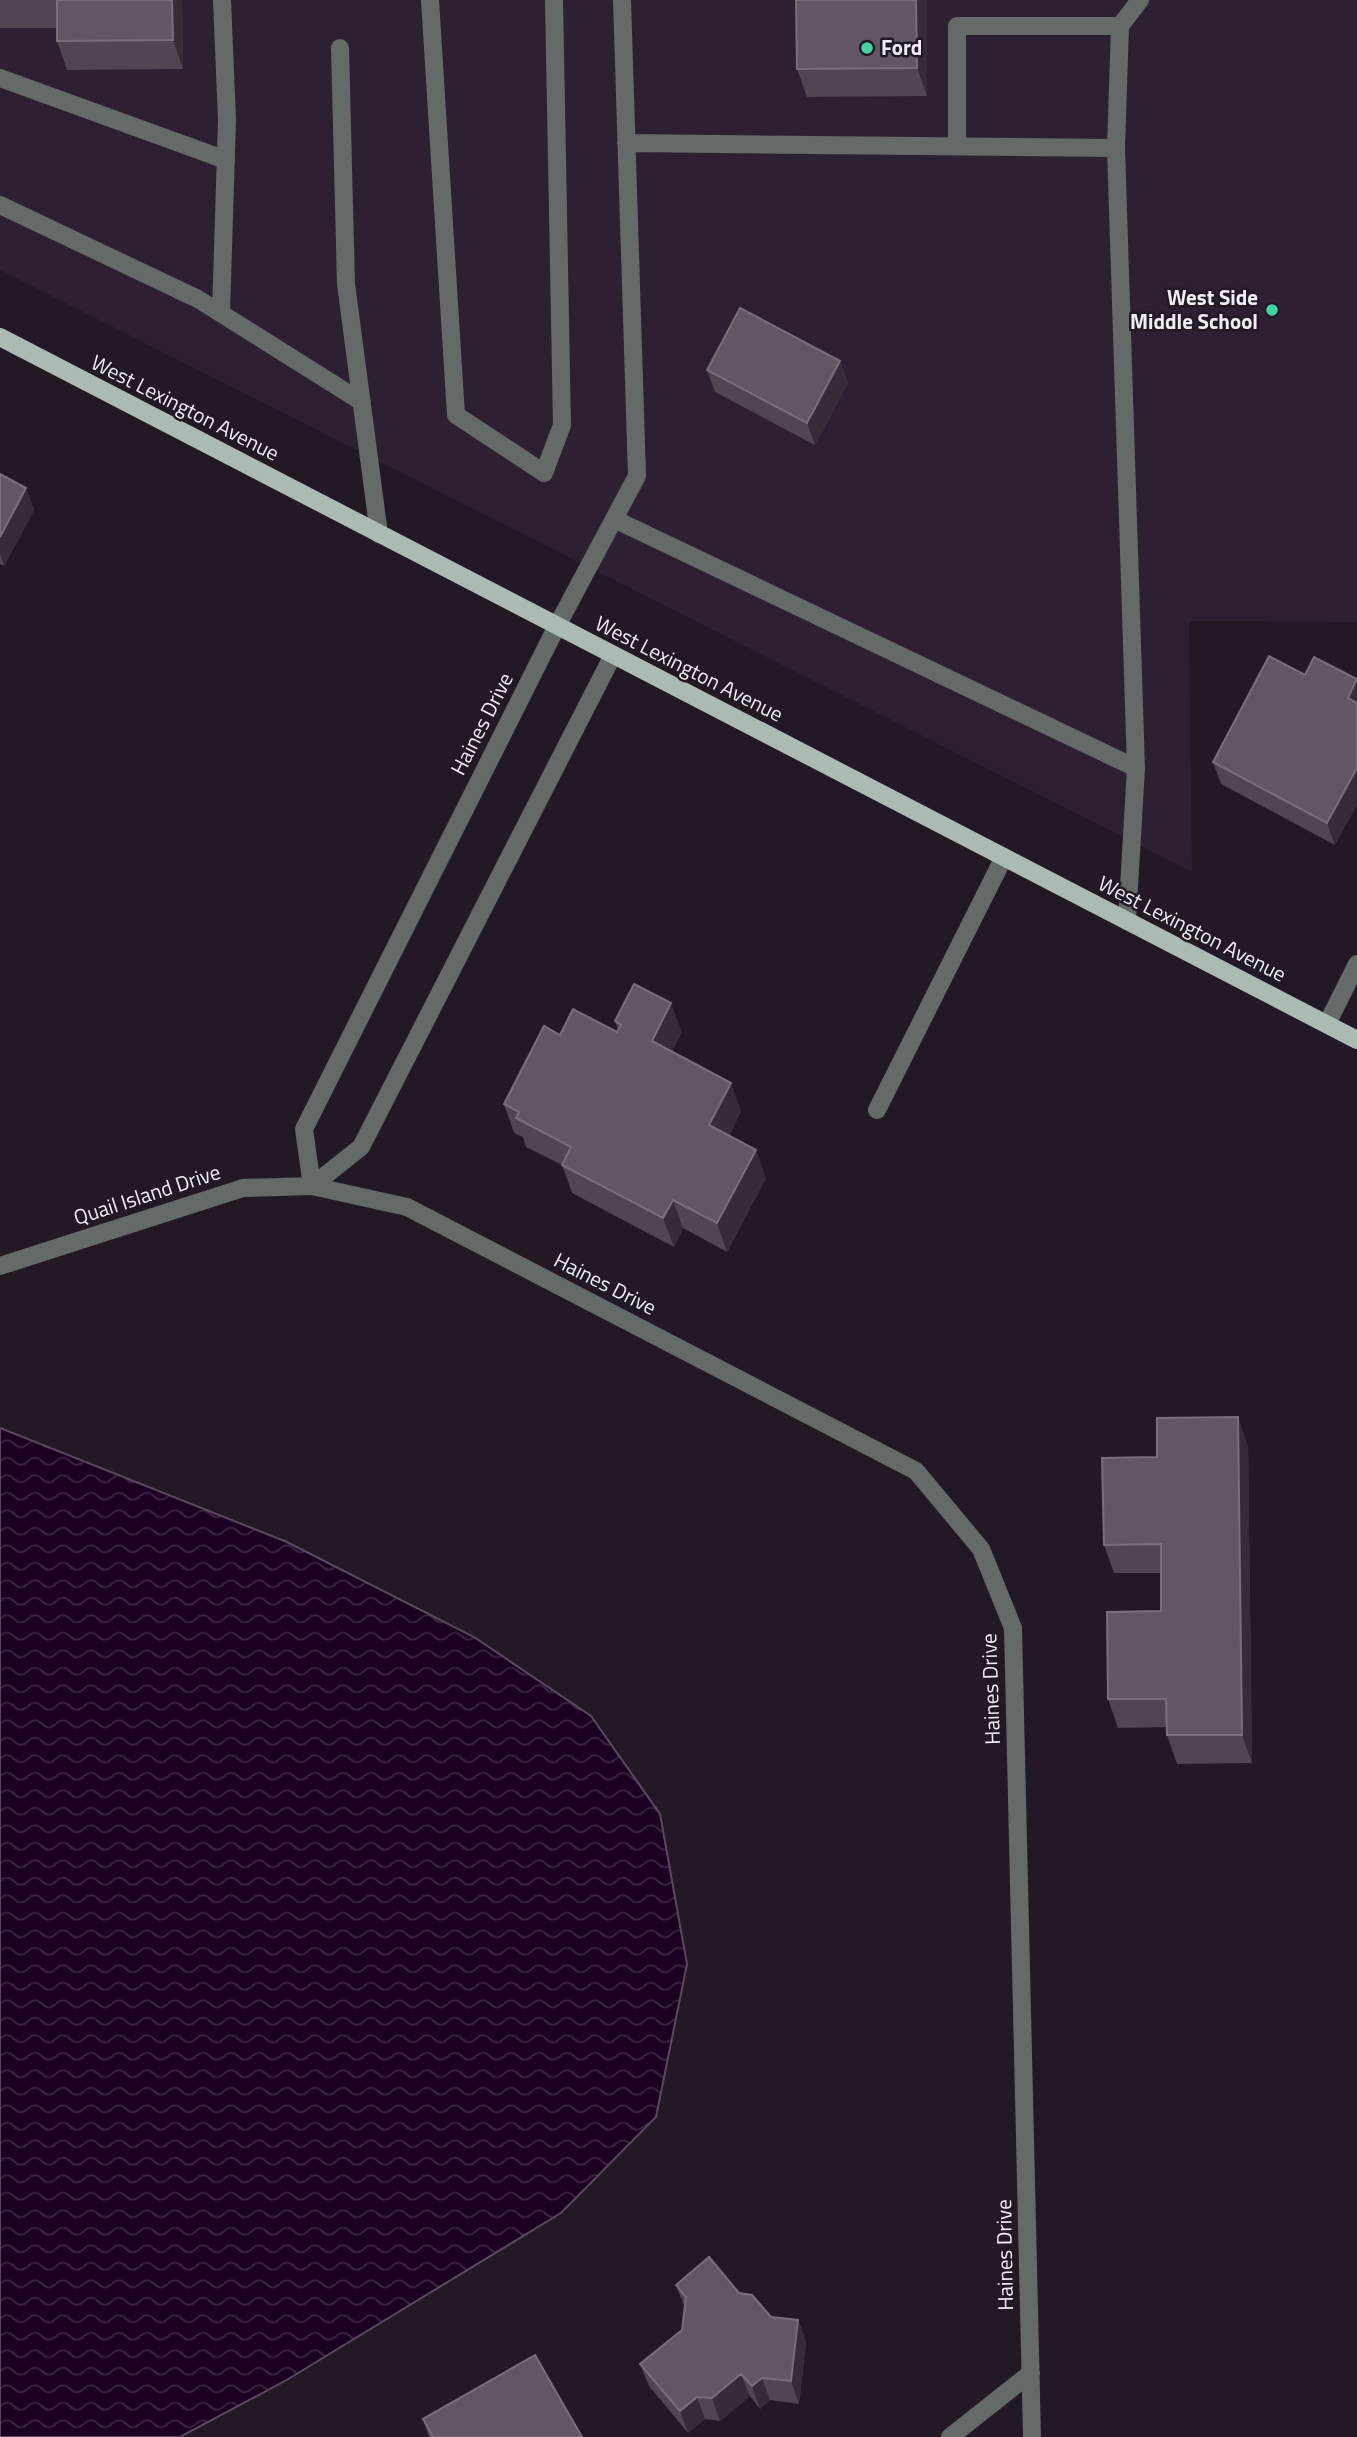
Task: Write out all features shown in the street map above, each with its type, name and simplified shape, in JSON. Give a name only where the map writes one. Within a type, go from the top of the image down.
[{"type":"main road","name":"West Lexington Avenue","points":[[0,337],[1357,1040]]},
{"type":"street","points":[[221,313],[227,120],[222,0]]},
{"type":"street","points":[[430,0],[456,415],[544,473],[562,425],[554,0]]},
{"type":"street","name":"Haines Drive","points":[[622,0],[637,476],[557,626],[304,1129],[312,1186],[407,1207],[916,1471],[981,1549],[1013,1628],[1032,2437]]},
{"type":"street","points":[[1127,921],[1136,768],[1116,148],[1120,26],[1140,0]]},
{"type":"street","points":[[957,146],[957,26],[1120,26]]},
{"type":"street","points":[[340,48],[346,284],[379,534]]},
{"type":"street","points":[[0,78],[226,160]]},
{"type":"street","points":[[626,143],[1116,148]]},
{"type":"street","points":[[0,205],[198,299],[362,402]]},
{"type":"street","points":[[614,519],[1136,768]]},
{"type":"street","points":[[312,1186],[361,1147],[613,655]]},
{"type":"street","points":[[877,1110],[1004,857]]},
{"type":"street","points":[[1327,1024],[1357,964]]},
{"type":"street","name":"Quail Island Drive","points":[[0,1266],[243,1188],[312,1186]]},
{"type":"street","points":[[950,2437],[1031,2372]]},
{"type":"shaded area","points":[[0,0],[1357,0],[1357,622],[1189,621],[1192,872],[0,270]]},
{"type":"water","points":[[0,1428],[287,1542],[474,1637],[591,1716],[660,1814],[687,1964],[656,2117],[561,2213],[285,2381],[180,2437],[0,2437]]},
{"type":"building","points":[[57,0],[172,0],[173,40],[57,41]]},
{"type":"building","name":"Ford","points":[[796,0],[916,0],[917,68],[797,69]]},
{"type":"building","points":[[740,308],[840,361],[807,423],[707,370]]},
{"type":"building","points":[[0,474],[26,488],[0,537]]},
{"type":"building","points":[[1269,656],[1305,675],[1314,657],[1357,679],[1348,698],[1357,703],[1357,768],[1327,823],[1213,762]]},
{"type":"building","points":[[634,984],[671,1003],[652,1041],[731,1083],[709,1125],[756,1150],[717,1223],[673,1200],[663,1218],[562,1165],[571,1147],[516,1118],[519,1112],[504,1104],[544,1026],[560,1035],[573,1009],[617,1032],[621,1025],[615,1021]]},
{"type":"building","points":[[1238,1417],[1242,1735],[1167,1735],[1166,1699],[1108,1699],[1107,1612],[1161,1611],[1161,1544],[1104,1545],[1102,1458],[1157,1457],[1157,1418]]},
{"type":"building","points":[[709,2257],[739,2293],[752,2295],[771,2317],[798,2320],[791,2381],[762,2378],[752,2386],[741,2374],[712,2398],[697,2397],[680,2411],[640,2364],[682,2330],[686,2297],[676,2285]]},
{"type":"building","points":[[535,2355],[582,2437],[433,2437],[423,2419]]},
{"type":"place","name":"Ford","points":[[867,48]]},
{"type":"place","name":"West Side Middle School","points":[[1272,310]]}]
